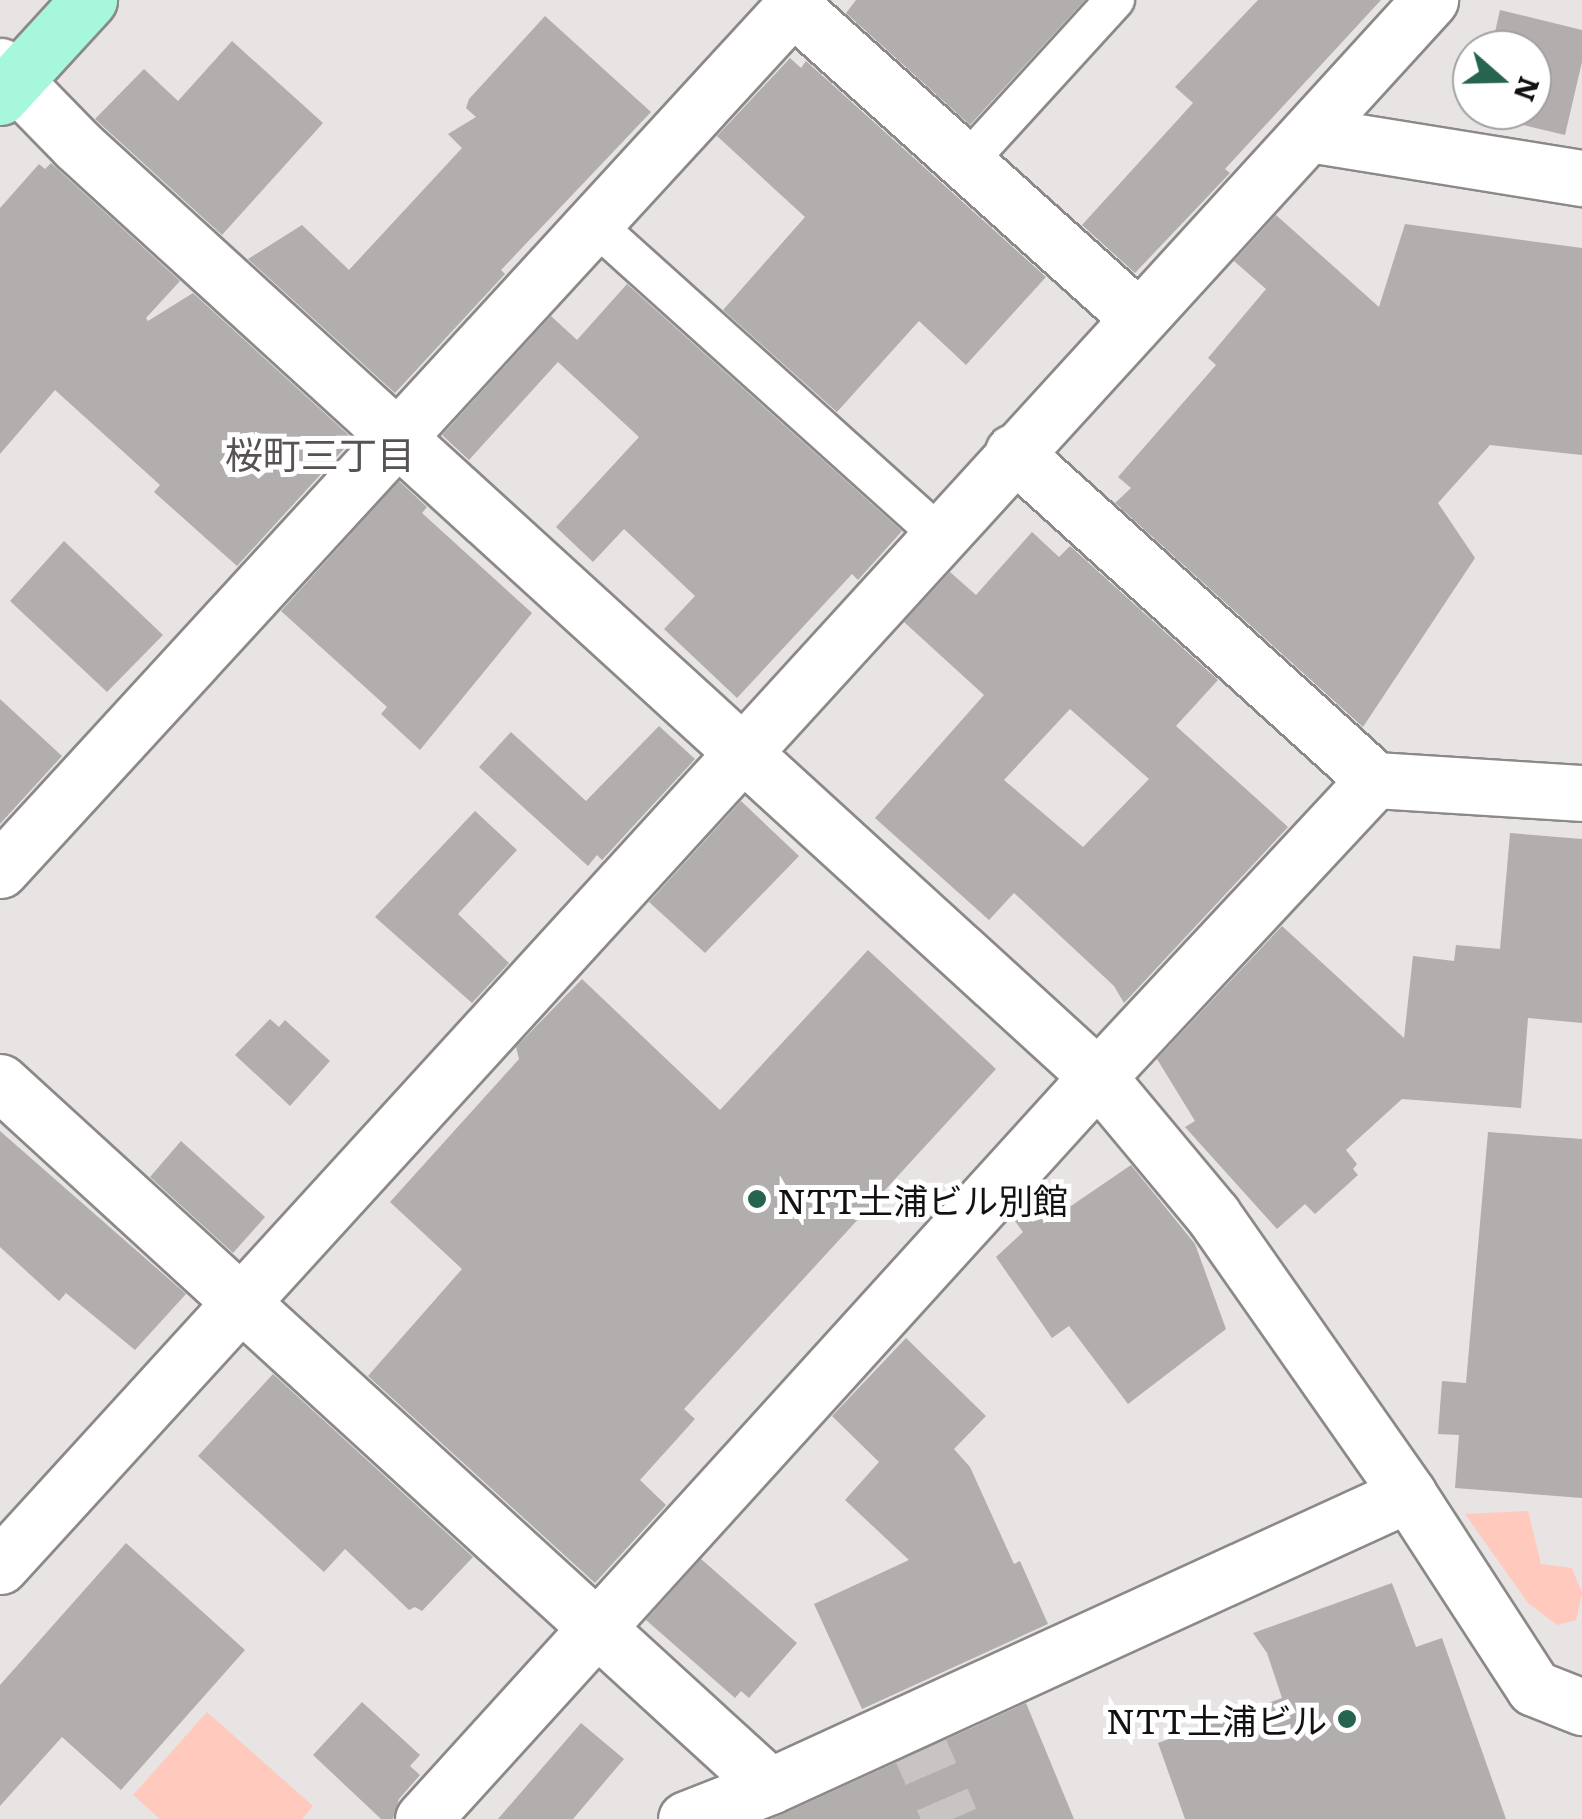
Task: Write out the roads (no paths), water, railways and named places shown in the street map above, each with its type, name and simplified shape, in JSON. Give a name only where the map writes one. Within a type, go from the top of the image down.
[{"type":"main road","points":[[5,81],[89,0]]},
{"type":"street","points":[[0,1566],[1430,0]]},
{"type":"street","points":[[0,870],[796,3],[1138,318]]},
{"type":"street","points":[[5,81],[1098,1077],[1213,1215],[1408,1494],[1534,1688],[1582,1707]]},
{"type":"street","points":[[1309,134],[1582,178]]},
{"type":"street","points":[[1014,452],[1374,780],[1582,792]]},
{"type":"street","points":[[423,1819],[595,1626],[1374,780]]},
{"type":"street","points":[[0,1082],[770,1786]]},
{"type":"street","points":[[696,1817],[1408,1494]]},
{"type":"lane","points":[[966,163],[1115,0]]},
{"type":"lane","points":[[593,223],[940,535]]},
{"type":"tunnel","points":[[909,1723],[951,1819]]},
{"type":"place","name":"NTT土浦ビル別館","points":[[757,1199]]},
{"type":"place","name":"NTT土浦ビル","points":[[1347,1719]]},
{"type":"district","name":"桜町三丁目","points":[[320,453]]}]
